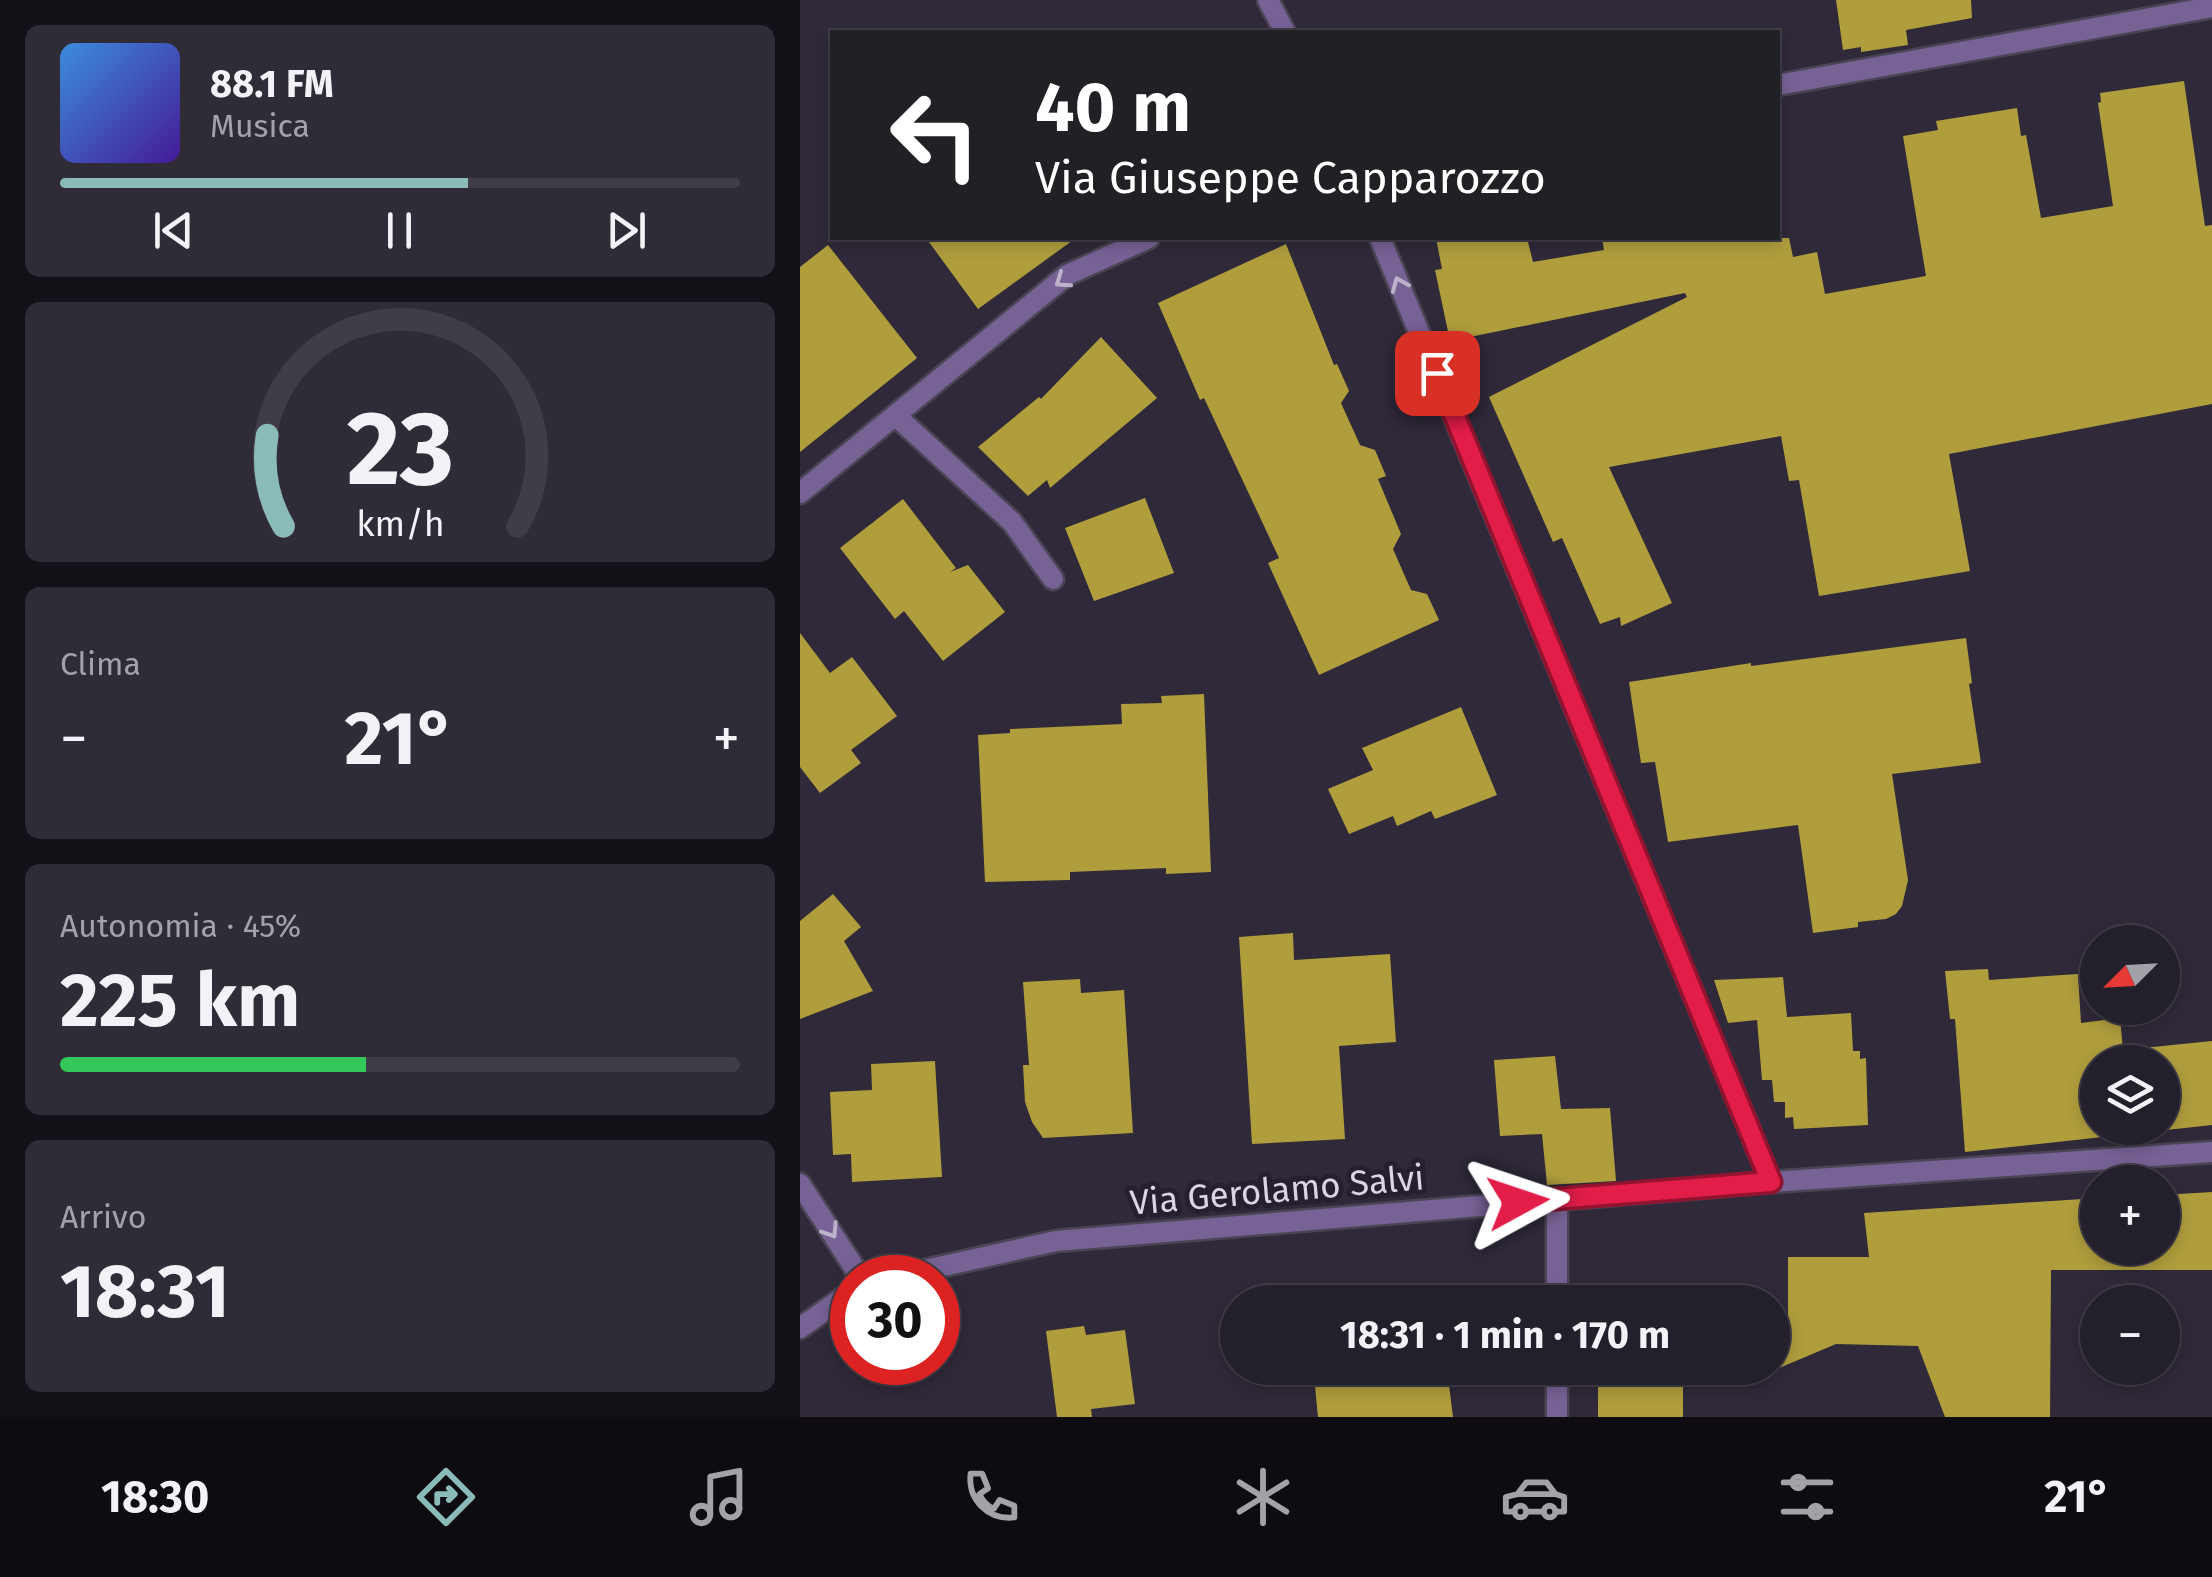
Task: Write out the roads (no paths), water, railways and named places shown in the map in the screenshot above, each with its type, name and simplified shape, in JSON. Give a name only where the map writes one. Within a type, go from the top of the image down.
[{"type":"street","points":[[1268,0],[1283,30]]},
{"type":"street","points":[[1780,85],[2212,7]]},
{"type":"street","points":[[800,493],[1067,275],[1145,240]]},
{"type":"street","points":[[1381,240],[1771,1182]]},
{"type":"street","points":[[896,416],[1012,522],[1053,579]]},
{"type":"street","name":"Via Gerolamo Salvi","points":[[960,1262],[1056,1241],[1771,1182],[2212,1152]]},
{"type":"street","points":[[800,1184],[846,1255]]},
{"type":"street","points":[[1557,1199],[1557,1285]]},
{"type":"street","points":[[800,1328],[830,1307]]},
{"type":"street","points":[[1557,1385],[1558,1417]]}]
